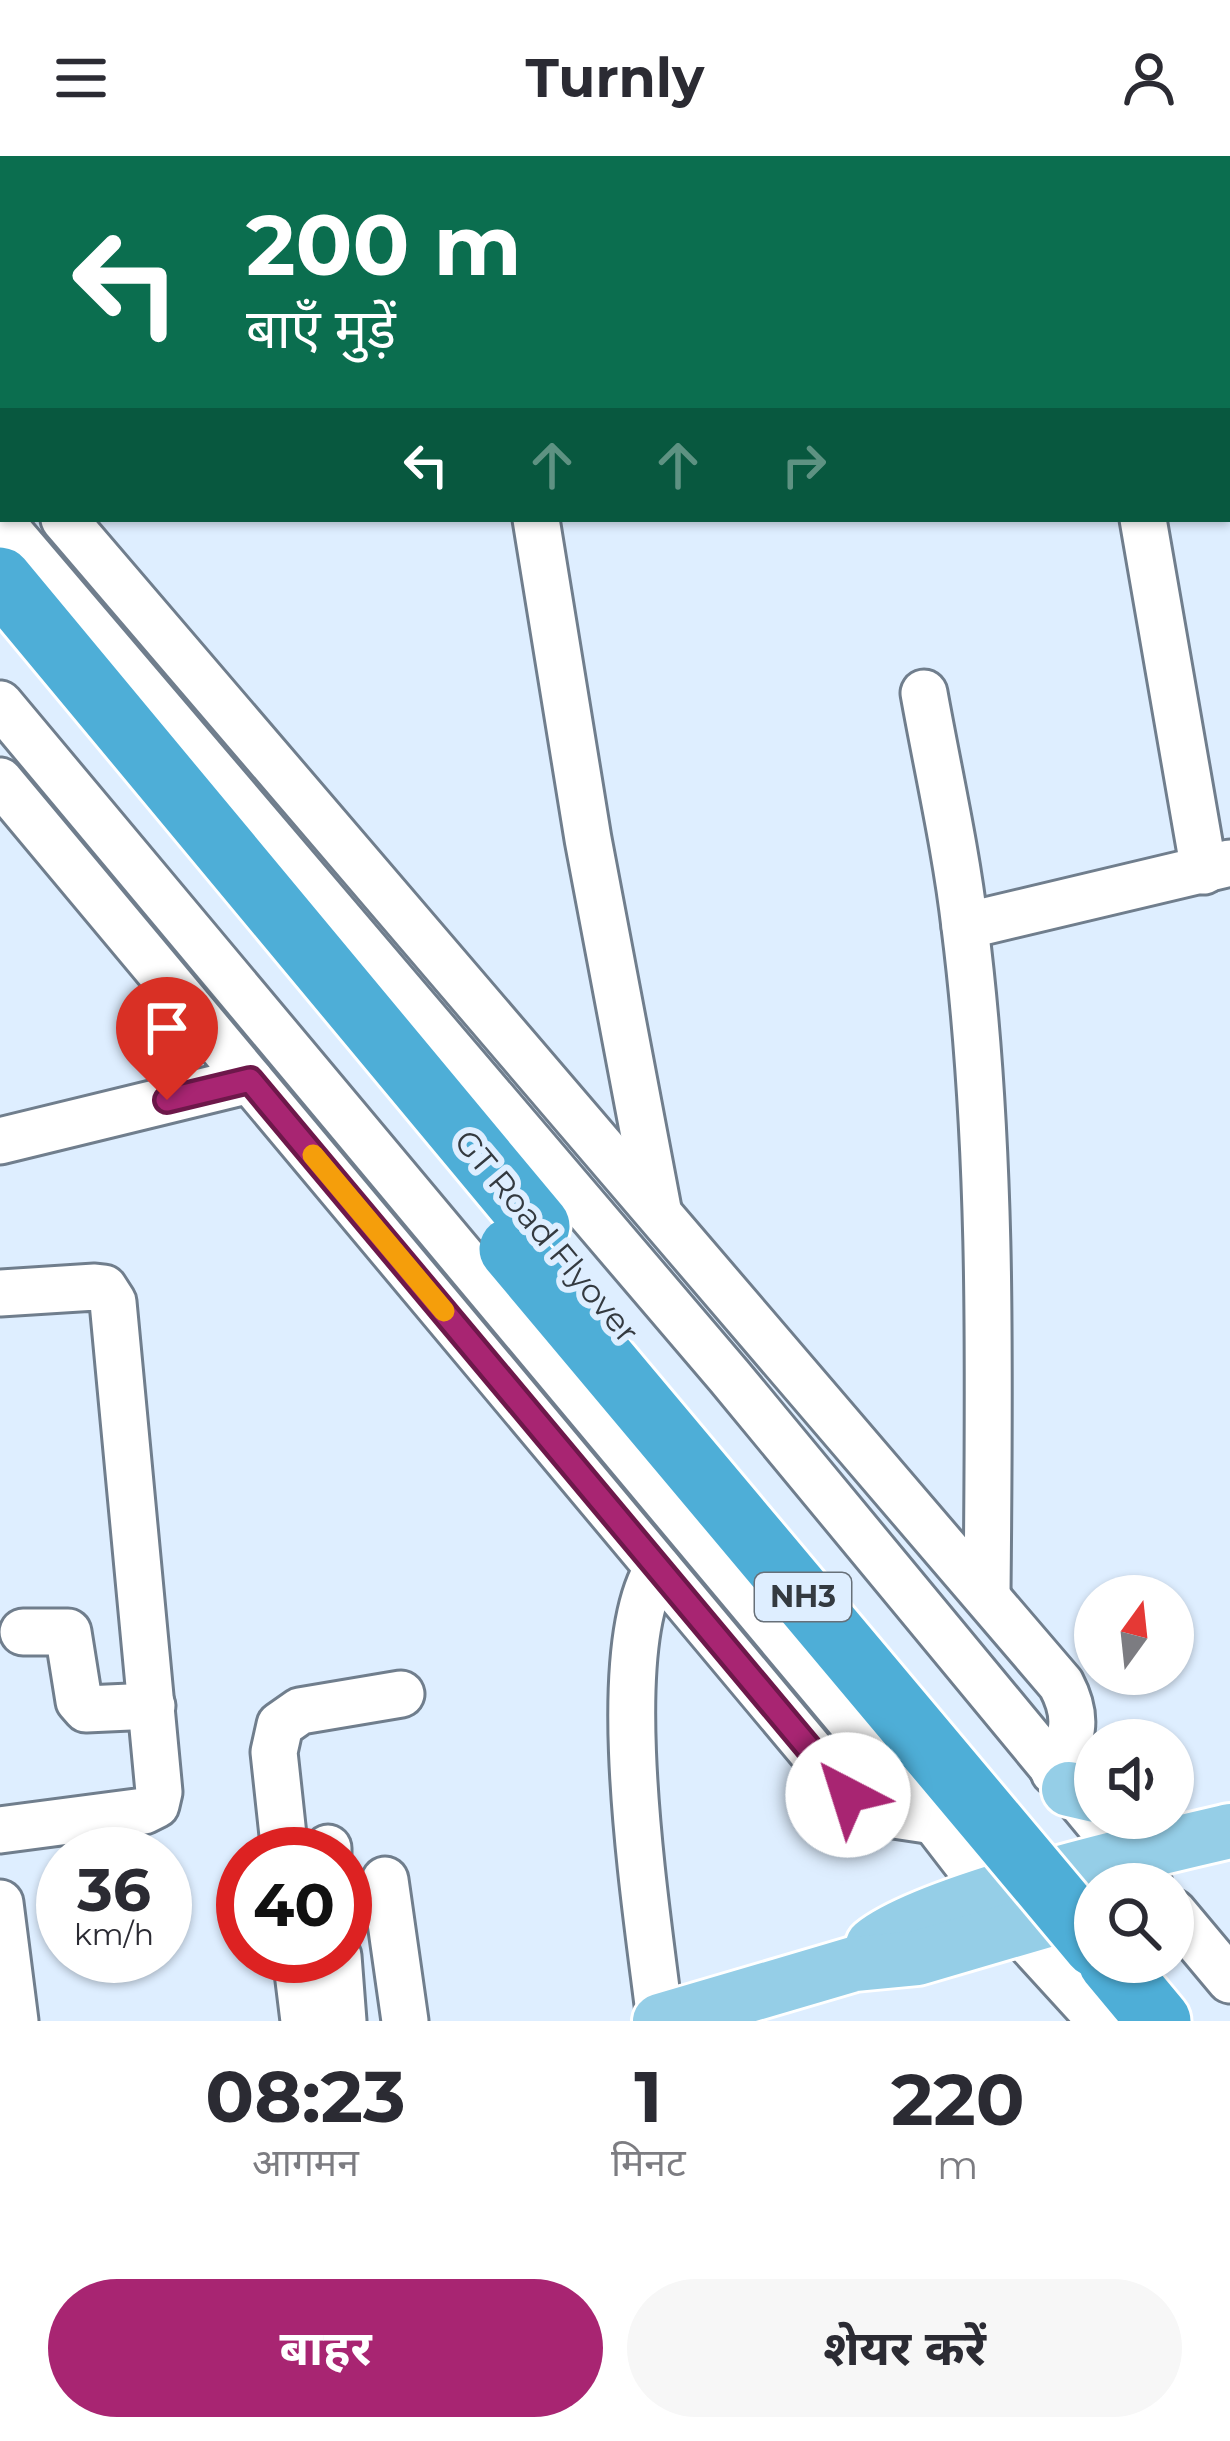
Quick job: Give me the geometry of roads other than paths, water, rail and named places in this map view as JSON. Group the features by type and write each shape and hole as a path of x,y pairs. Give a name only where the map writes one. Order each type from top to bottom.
{"highway":[{"name":"GT Road Flyover","path":"0,579 524,1237 1074,1964"},
{"name":"GT Road Flyover","path":"0,640 524,1237 1118,1863"},
{"path":"1203,2021 1204,1963"},
{"name":"GT Road Flyover","path":"1094,1983 1159,2021"}],"main road":[{"path":"1194,1817 1230,1826"},
{"path":"1164,1863 1230,1826"},
{"path":"1194,1872 1230,1867"},
{"path":"1005,1913 1074,1895"},
{"path":"660,2021 854,1964 908,1923 1074,1908"}],"street":[{"path":"1,522 1072,1785 1123,1863"},
{"path":"67,522 987,1594 1073,1706 1072,1785"},
{"path":"536,522 584,817 659,1211"},
{"path":"965,926 1217,867 1144,522"},
{"path":"924,693 965,926 986,1222 987,1594"},
{"path":"0,704 934,1821 1005,1913 1074,1969"},
{"path":"4,793 848,1795 874,1812 934,1821"},
{"path":"0,1141 250,1080"},
{"path":"0,1293 95,1287 110,1294 152,1706 156,1805 0,1830"},
{"path":"658,1568 642,1592 635,1620 632,1675 641,1864 660,2021"},
{"path":"23,1632 68,1632 79,1701 86,1709 152,1706"},
{"path":"304,1827 274,1752 280,1724 300,1711 401,1694"},
{"path":"386,1880 405,2021"},
{"path":"0,1903 15,2021"},
{"path":"299,1983 304,2021"},
{"path":"340,1983 344,2021"},
{"path":"1086,1983 1101,2021"}]}
